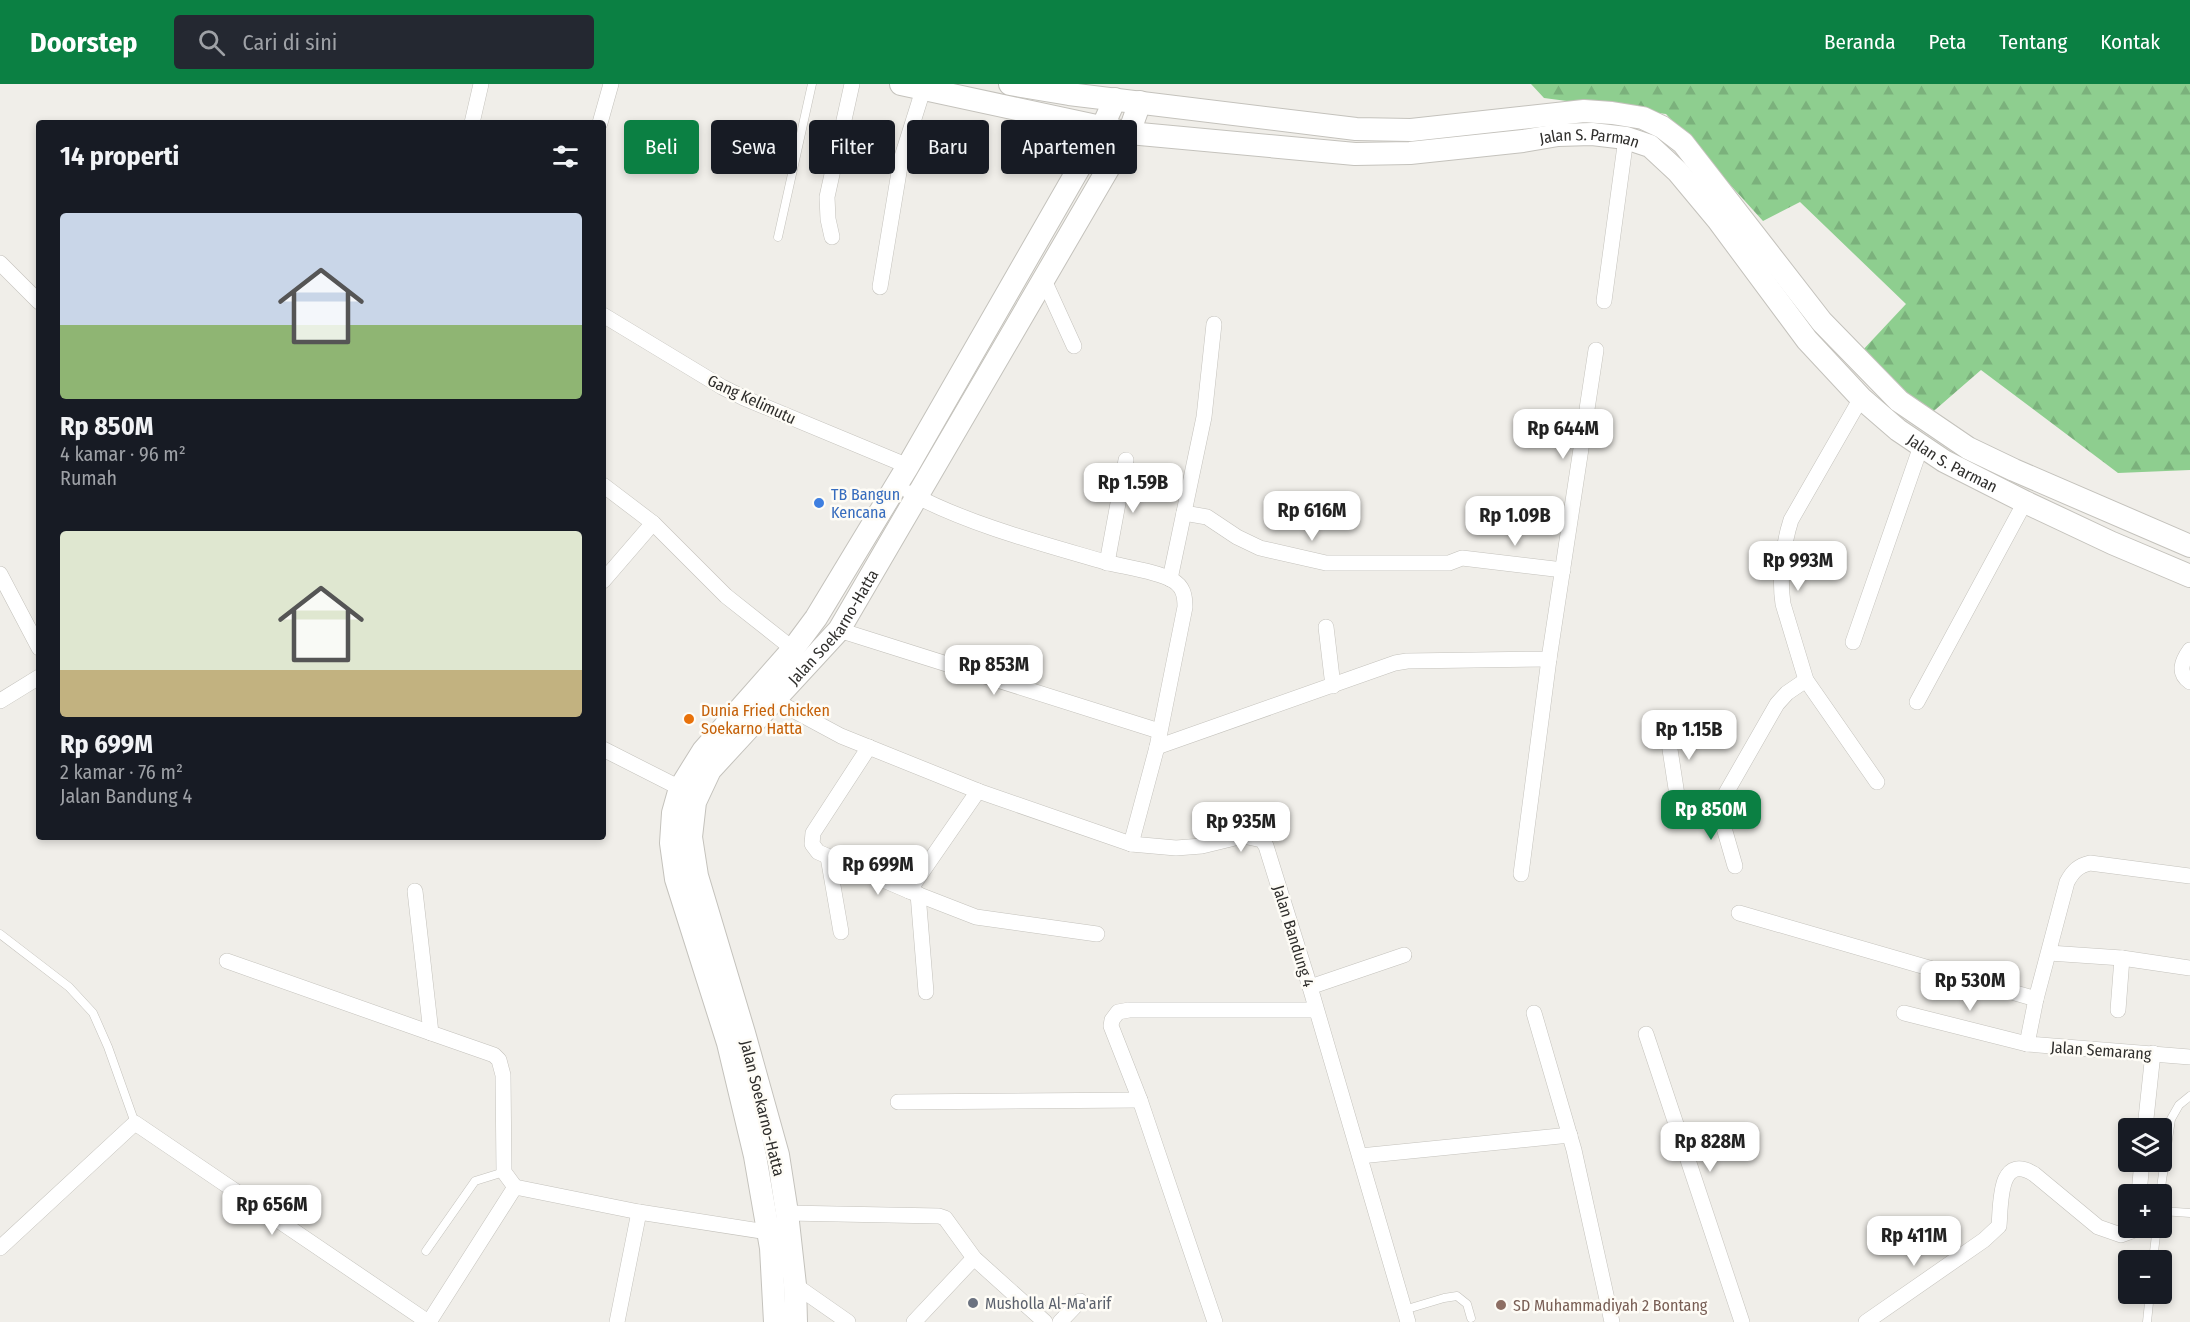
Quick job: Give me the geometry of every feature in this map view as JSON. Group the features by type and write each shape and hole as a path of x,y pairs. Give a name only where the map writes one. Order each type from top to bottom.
{"main road":[{"name":"Jalan S. Parman","path":"901,84 1064,120"},
{"name":"Jalan S. Parman","path":"1010,84 1069,89 1115,99 1356,129 1411,130 1584,111 1643,118 1662,127 1683,143 1822,322 1899,401 1968,448 2190,546"},
{"name":"Jalan Soekarno-Hatta","path":"1106,120 1115,99"},
{"name":"Jalan Soekarno-Hatta","path":"1134,120 1140,102"},
{"path":"1355,154 1356,129"},
{"path":"1410,153 1411,130"},
{"name":"Jalan S. Parman","path":"1137,135 1355,154 1410,153 1558,135 1592,134 1626,138 1650,146 1678,172 1718,220 1807,340 1861,398 1899,430 1944,461 2025,502 2112,543 2190,576"},
{"name":"Jalan Soekarno-Hatta","path":"774,1322 776,1243 787,1213 777,1155 744,1033 697,876 690,837 695,802 710,770 839,630 906,491 908,466 1076,174"},
{"name":"Jalan Soekarno-Hatta","path":"796,1322 795,1285 776,1243 728,1042 676,879 671,843 673,813 680,788 704,751 793,649 906,491 1044,280 1106,174"}],"street":[{"path":"473,120 481,84"},
{"path":"601,120 611,84"},
{"path":"832,237 827,197 852,84"},
{"path":"880,287 901,160 923,90"},
{"path":"1604,301 1626,138"},
{"path":"0,263 36,299"},
{"path":"1044,280 1074,346"},
{"name":"Gang Kelimutu","path":"606,317 744,398 908,466"},
{"path":"1170,579 1204,417 1214,324"},
{"path":"1521,874 1549,659 1596,350"},
{"path":"1861,398 1796,510 1787,532 1781,592 1806,680 1877,782"},
{"path":"1853,642 1922,446"},
{"path":"1107,562 1126,460"},
{"path":"606,487 653,523 726,596 793,649"},
{"path":"906,491 984,525 1170,579 1180,585 1185,607 1157,747 1131,844"},
{"path":"1917,702 2025,502"},
{"path":"1184,513 1207,517 1237,537 1260,548 1326,562 1456,560 1562,578"},
{"path":"606,578 653,523"},
{"path":"0,574 36,642"},
{"path":"1326,627 1333,686"},
{"path":"839,630 1159,731"},
{"path":"2190,650 2182,665 2185,678 2190,682"},
{"path":"1157,747 1381,667 1407,661 1549,659"},
{"path":"0,701 36,678"},
{"path":"1712,809 1777,704 1787,693 1806,680"},
{"name":"Jalan Bandung 4","path":"776,701 841,736 978,791 1131,844 1176,848 1202,846 1243,836 1262,840 1266,846 1310,987 1406,1316"},
{"path":"1667,730 1679,808 1690,811 1712,809"},
{"path":"869,747 813,833 814,848 828,857 976,917 1097,934"},
{"path":"606,751 680,788"},
{"path":"926,992 914,893 978,791"},
{"path":"1712,809 1736,866"},
{"path":"828,857 842,932"},
{"path":"2028,1037 2067,882 2073,872 2080,866 2090,863 2190,876"},
{"path":"415,891 431,1033"},
{"path":"1739,913 2036,999"},
{"path":"2049,954 2122,958 2190,968"},
{"path":"1310,987 1404,955"},
{"path":"2118,1010 2122,958"},
{"path":"227,961 494,1054 499,1060 503,1075 504,1172 515,1187 776,1243"},
{"path":"1215,1322 1140,1100 1111,1026 1112,1020 1118,1012 1129,1010 1316,1010"},
{"path":"1534,1013 1570,1135 1612,1322"},
{"name":"Jalan Semarang","path":"1904,1013 2028,1037 2190,1057"},
{"path":"1646,1034 1742,1322"},
{"path":"2146,1118 2153,1053"},
{"path":"898,1102 1140,1100"},
{"path":"0,1248 135,1123 428,1322 515,1187"},
{"path":"1359,1156 1570,1135"},
{"path":"1866,1322 1984,1240 1999,1226 2003,1183 2008,1174 2016,1169 2025,1169 2098,1227 2118,1234"},
{"path":"618,1322 639,1212"},
{"path":"787,1213 939,1216 949,1221 974,1258 1045,1322"},
{"path":"914,1322 974,1258"},
{"path":"795,1285 848,1322"},
{"path":"1060,1322 1080,1300"}],"lane":[{"path":"778,237 812,84"},
{"path":"0,934 69,987 93,1013 108,1047 135,1123"},
{"path":"2161,1184 2171,1119 2180,1105 2190,1096"},
{"path":"426,1251 475,1181 504,1172"},
{"path":"2172,1212 2190,1213"},
{"path":"1406,1316 1444,1298 1457,1296 1467,1304 1471,1318"},
{"path":"2147,1322 2149,1304"}],"green space":[{"path":"1531,84 2190,84 2190,470 2118,473 1981,370 1928,416 1861,352 1906,304 1800,202 1763,221 1666,114 1544,98"}],"place":[{"name":"TB Bangun Kencana","path":"819,503"},
{"name":"Dunia Fried Chicken Soekarno Hatta","path":"689,719"},
{"name":"Musholla Al-Ma'arif","path":"973,1303"},
{"name":"SD Muhammadiyah 2 Bontang","path":"1501,1305"}]}
